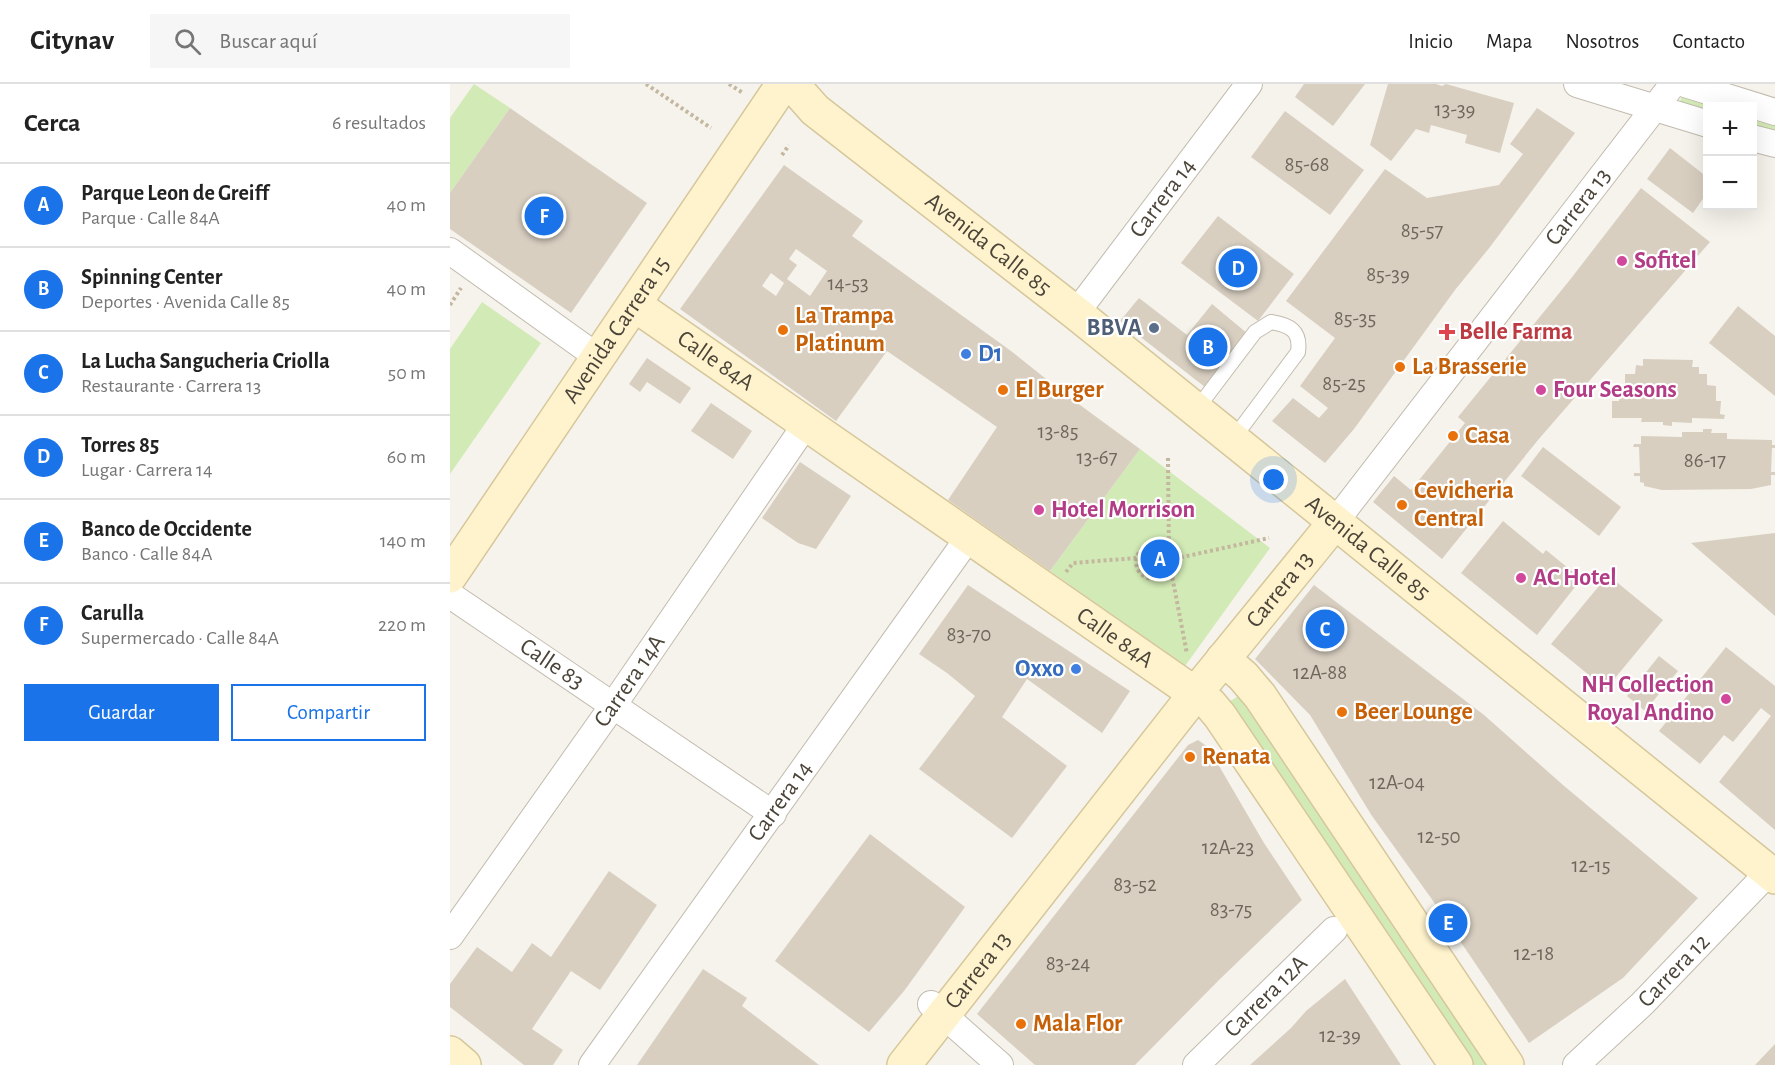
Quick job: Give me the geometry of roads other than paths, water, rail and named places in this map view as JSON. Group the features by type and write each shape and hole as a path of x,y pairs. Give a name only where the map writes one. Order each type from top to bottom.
{"street":[{"name":"Avenida Carrera 15","path":"450,576 599,358 647,314 783,84"},
{"name":"Avenida Calle 85","path":"792,84 815,110 1076,313 1772,874"},
{"name":"Carrera 14","path":"1076,313 1249,84"},
{"path":"1577,84 1703,123"},
{"name":"Carrera 13","path":"904,1065 937,1009 1335,522 1673,84"},
{"path":"1685,84 1732,91 1775,112"},
{"path":"1757,139 1775,144"},
{"path":"450,251 599,358"},
{"name":"Calle 84A","path":"647,314 1210,704 1456,1065"},
{"name":"Carrera 14A","path":"450,936 612,707 806,424"},
{"name":"Carrera 14","path":"592,1065 969,537"},
{"name":"Calle 83","path":"450,595 773,814"},
{"path":"1223,659 1243,676 1260,696 1507,1065"},
{"name":"Carrera 12","path":"1576,1065 1642,1004 1772,874"},
{"name":"Carrera 12A","path":"1196,1065 1334,930"},
{"path":"937,1009 1000,1065"},
{"path":"450,1053 464,1065"}],"lane":[{"path":"1196,410 1255,332 1271,322 1290,327 1299,342 1298,352 1233,440"}],"place":[{"name":"Carulla","path":"544,216"},
{"name":"Sofitel","path":"1622,261"},
{"name":"Torres 85","path":"1238,268"},
{"name":"BBVA","path":"1154,328"},
{"name":"La Trampa Platinum","path":"783,330"},
{"name":"Belle Farma","path":"1447,332"},
{"name":"Spinning Center","path":"1208,347"},
{"name":"D1","path":"966,354"},
{"name":"La Brasserie","path":"1400,367"},
{"name":"El Burger","path":"1003,390"},
{"name":"Four Seasons","path":"1541,390"},
{"name":"Casa","path":"1453,436"},
{"name":"Cevicheria Central","path":"1402,505"},
{"name":"Hotel Morrison","path":"1039,510"},
{"name":"Parque Leon de Greiff","path":"1160,559"},
{"name":"AC Hotel","path":"1521,578"},
{"name":"La Lucha Sangucheria Criolla","path":"1325,629"},
{"name":"Oxxo","path":"1076,669"},
{"name":"NH Collection Royal Andino","path":"1726,699"},
{"name":"Beer Lounge","path":"1342,712"},
{"name":"Renata","path":"1190,757"},
{"name":"Banco de Occidente","path":"1448,923"},
{"name":"Mala Flor","path":"1021,1024"}]}
